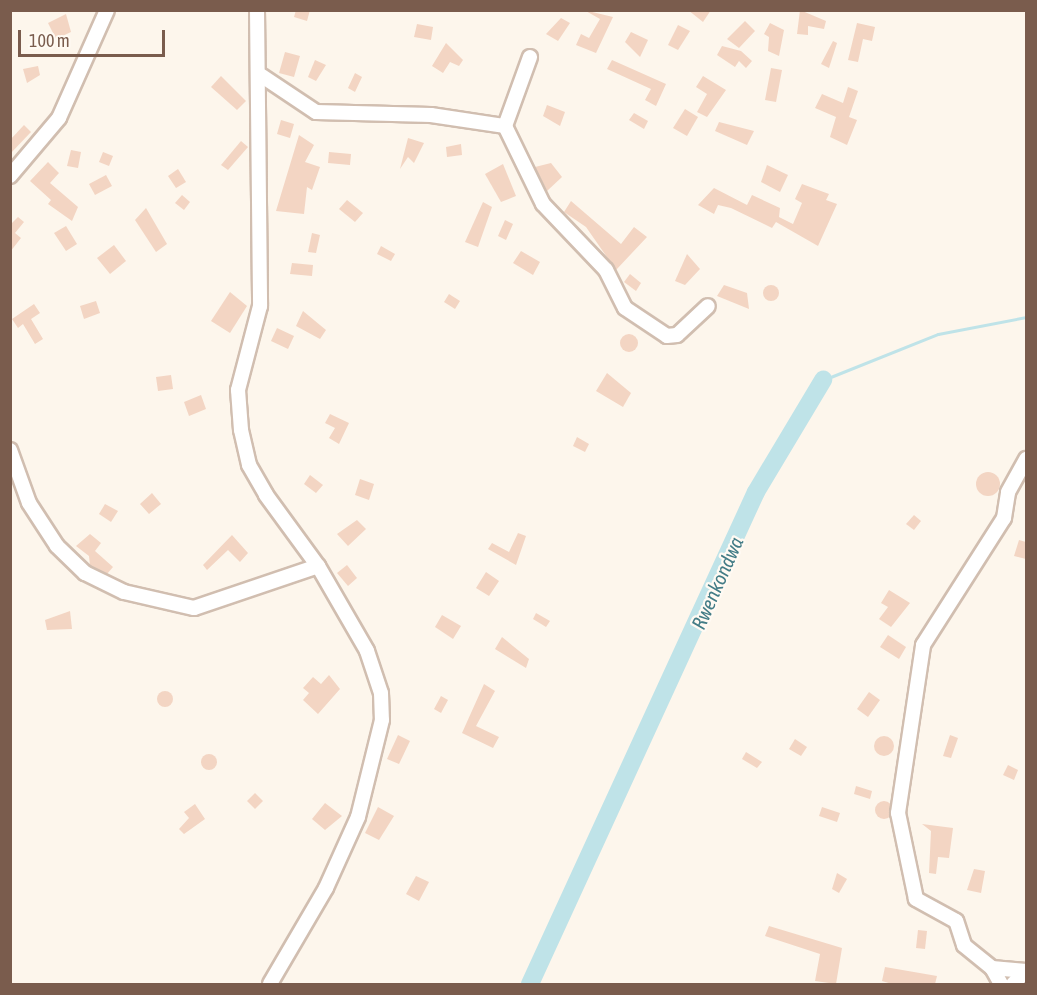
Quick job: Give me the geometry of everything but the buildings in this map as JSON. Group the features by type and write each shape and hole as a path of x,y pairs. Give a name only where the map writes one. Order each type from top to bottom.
{"street":[{"path":"10,176 59,118 107,10"},
{"path":"257,10 262,76 260,306 238,390 241,430 249,465 266,495 318,566 378,675 382,720 358,816 326,888 270,984"},
{"path":"530,57 505,126 539,198 606,270 625,308 672,337 708,306"},
{"path":"262,76 316,112 431,115 505,126"},
{"path":"10,450 28,503 57,546 86,573 124,592 194,608 318,566"},
{"path":"1001,984 992,968 964,945 956,921 916,899 900,833 899,804 923,645 1004,518 1008,492 1026,459"},
{"path":"992,968 1026,971"},
{"path":"1013,984 1026,971"}],"waterway":[{"name":"Rwenkondwa","path":"823,380 938,334 1026,317"},
{"name":"Rwenkondwa","path":"530,984 756,492 823,380"}]}
